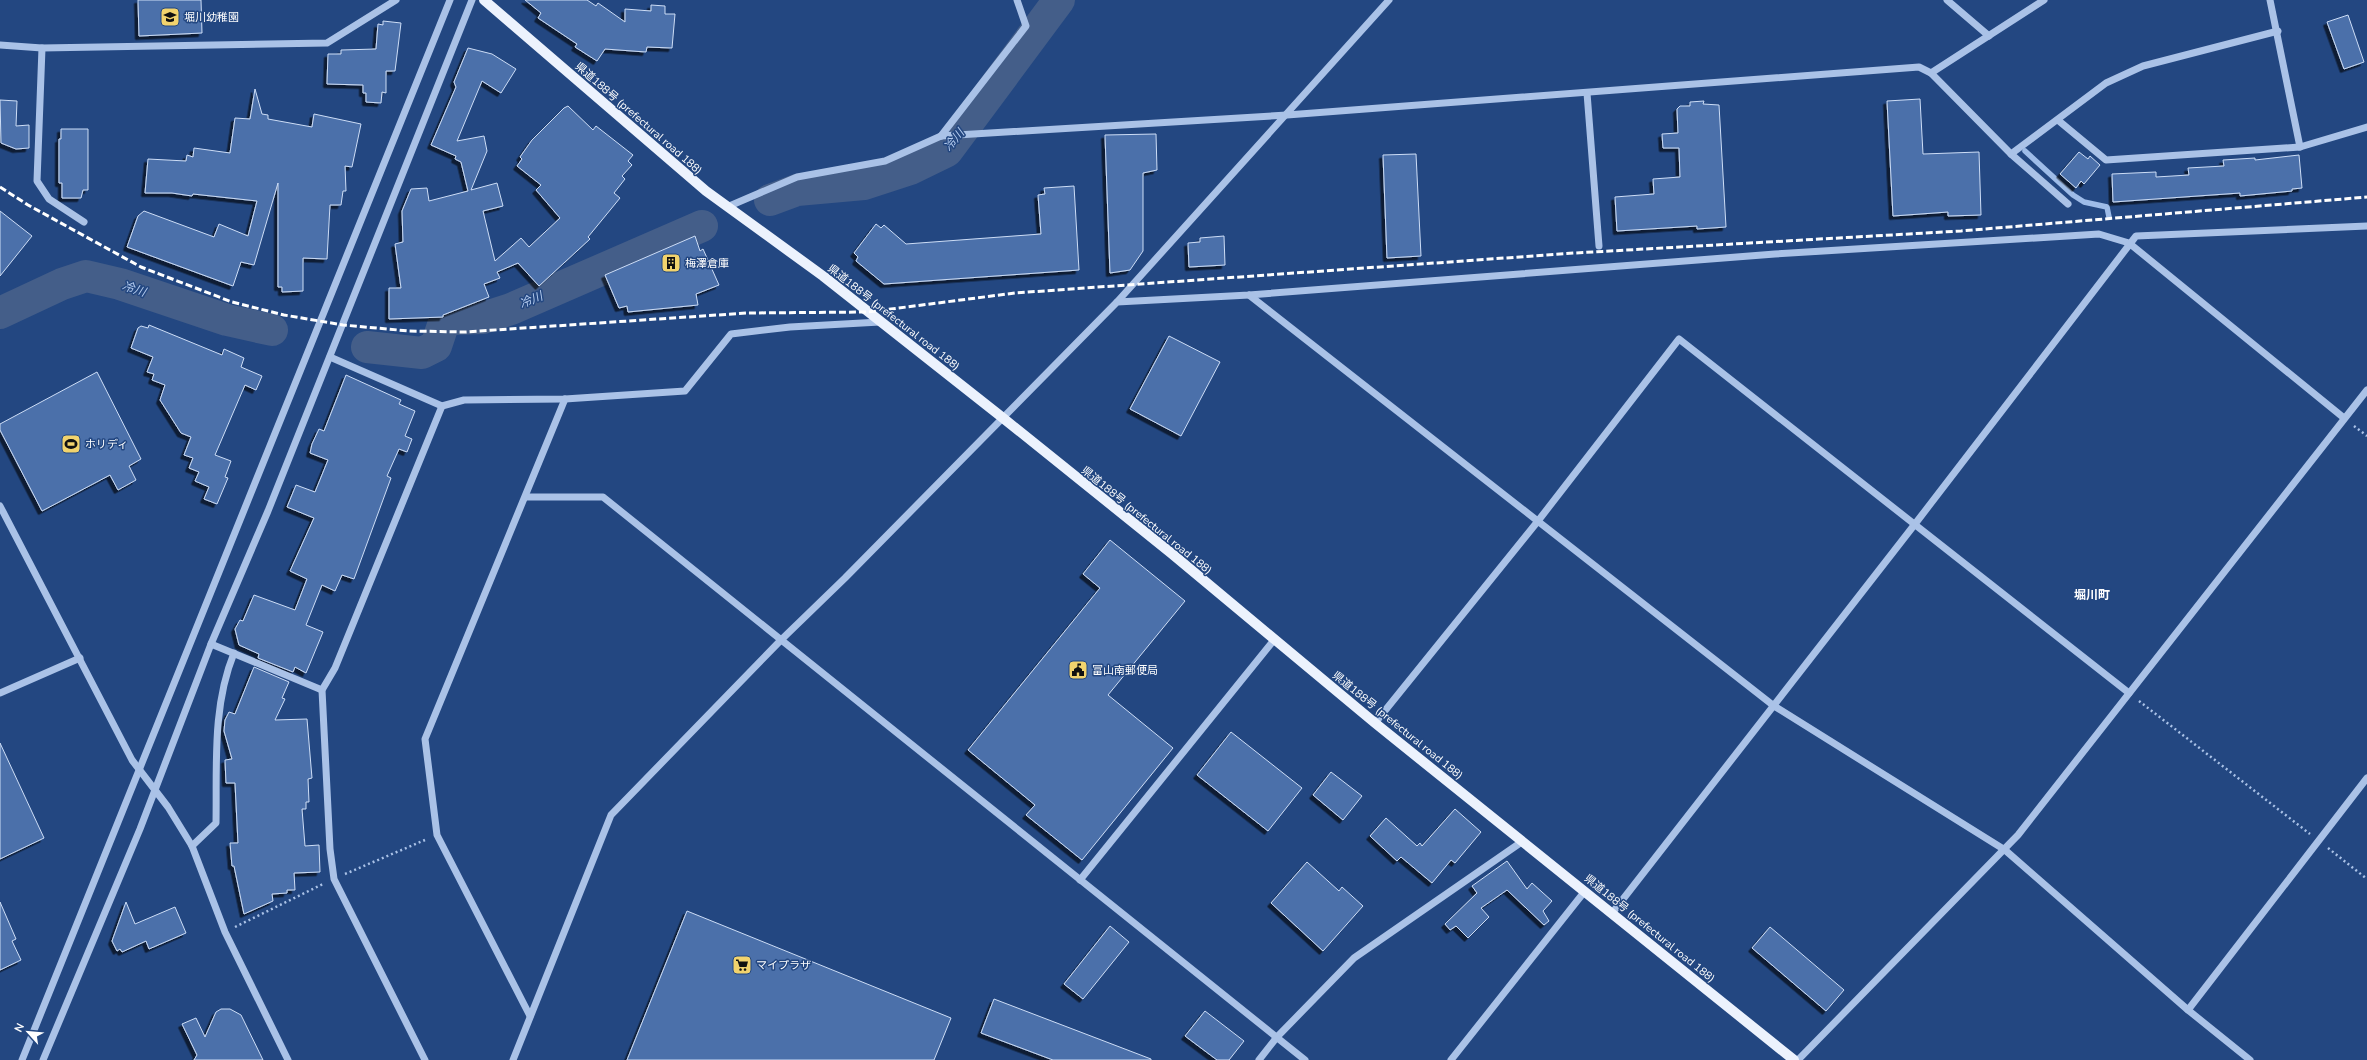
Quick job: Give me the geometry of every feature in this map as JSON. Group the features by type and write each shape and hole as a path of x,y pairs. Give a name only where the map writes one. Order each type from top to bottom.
{"main road":[{"name":"県道188号 (prefectural road 188)","path":"484,0 700,186 823,276 1003,418 1171,553 1375,724 1613,912 1794,1060"}],"street":[{"path":"0,45 42,48 327,43 396,0"},
{"path":"22,1060 450,0"},
{"path":"43,1060 154,791 211,644 330,357 472,0"},
{"path":"941,136 1026,26 1017,0"},
{"path":"514,1060 530,1016 611,816 781,640 1117,302 1144,270 1287,115 1389,0"},
{"path":"1947,0 1989,36"},
{"path":"1930,72 2044,0"},
{"path":"2270,0 2278,31 2300,147"},
{"path":"2011,154 2059,120 2106,83 2143,66 2278,31"},
{"path":"42,48 37,181 49,200 84,222"},
{"path":"727,206 797,177 885,161 941,136 1287,115 1919,67 1930,72 2011,154 2068,204"},
{"path":"1588,93 1599,246"},
{"path":"2059,120 2106,160 2300,147 2367,127"},
{"path":"1613,912 1915,524 2136,236 2367,226"},
{"path":"1117,302 1249,295 1775,254 2099,234 2129,244 2344,418"},
{"path":"1249,295 1774,706 2005,850 2188,1010 2250,1060"},
{"path":"330,357 442,406 464,400 565,399 685,391 731,334 790,327 880,322"},
{"path":"1375,724 1538,521 1679,339 2129,693"},
{"path":"1798,1060 2005,850 2367,390"},
{"path":"530,1016 437,835 425,739 526,497 565,399"},
{"path":"425,1060 334,879 330,849 322,690 335,668 442,406"},
{"path":"526,497 603,497 1305,1060"},
{"path":"0,506 132,760 154,791 168,807 192,846 225,932 288,1060"},
{"path":"1080,880 1274,640"},
{"path":"211,644 322,690"},
{"path":"192,846 216,823 218,707 226,673 234,653"},
{"path":"0,693 80,658"},
{"path":"2188,1010 2367,778"},
{"path":"1258,1060 1277,1037 1354,958 1523,841"},
{"path":"1451,1060 1585,891"}],"path":[{"path":"2129,693 2367,879"}],"building":[{"name":"堀川幼稚園","path":"138,0 201,0 202,33 139,36"},
{"path":"525,0 587,0 596,6 598,3 625,22 625,9 651,11 651,5 665,6 665,14 675,14 672,48 647,47 646,52 605,49 597,61 575,47 577,44 538,18 541,13"},
{"path":"2348,15 2364,62 2344,69 2327,22"},
{"path":"383,21 401,23 395,71 386,71 386,93 382,92 381,103 366,102 366,93 363,93 363,85 327,84 328,54 341,54 341,50 376,49 378,24 383,25"},
{"path":"468,48 492,54 516,69 501,93 482,81 457,141 484,136 487,151 471,190 497,183 503,206 483,211 495,261 521,238 529,247 560,218 536,190 541,185 517,166 522,159 520,157 532,140 564,108 568,106 593,130 596,126 633,155 628,161 632,165 622,176 625,179 614,193 620,198 588,237 590,239 539,286 518,263 497,272 500,278 484,284 489,297 443,315 443,317 389,319 389,288 401,288 395,244 403,242 402,211 411,189 427,188 429,201 468,191 461,162 455,159 456,156 431,145 456,87 454,82"},
{"path":"255,89 262,114 268,115 268,119 312,127 314,114 361,124 352,167 345,166 346,191 343,191 341,205 330,205 327,259 303,258 303,291 282,292 282,287 278,287 278,183 254,265 241,262 233,286 127,247 138,216 144,211 214,237 219,224 248,236 257,201 193,194 192,196 172,193 145,193 148,159 186,161 187,155 193,157 194,148 230,153 235,118 250,119"},
{"path":"1920,99 1923,154 1979,152 1981,215 1948,216 1948,212 1893,216 1887,101"},
{"path":"0,100 17,101 16,126 29,125 29,148 16,149 1,143"},
{"path":"1704,101 1703,104 1719,105 1726,227 1697,229 1697,226 1617,231 1615,197 1654,194 1653,179 1680,177 1679,148 1663,148 1662,134 1678,133 1677,109 1680,106 1690,106 1690,102"},
{"path":"61,129 88,129 88,190 83,190 81,198 62,198 62,183 59,183 59,139 61,139"},
{"path":"1156,134 1157,170 1143,173 1143,251 1130,270 1110,273 1105,135"},
{"path":"2079,152 2088,159 2090,156 2100,165 2084,184 2081,181 2076,188 2060,174"},
{"path":"1416,154 1421,256 1387,258 1383,155"},
{"path":"2299,155 2302,188 2292,189 2292,191 2240,196 2240,193 2113,202 2112,174 2156,172 2156,177 2189,175 2188,168 2224,166 2223,160 2255,158 2255,160"},
{"path":"1074,186 1079,270 884,284 856,261 858,257 854,253 876,224 881,228 884,225 906,244 1041,234 1038,195 1045,194 1044,188"},
{"path":"0,211 32,236 0,276"},
{"name":"梅澤倉庫","path":"695,236 700,251 703,249 719,285 696,294 698,305 628,312 627,306 619,308 605,275"},
{"path":"1224,236 1225,265 1189,267 1188,243 1200,242 1200,238"},
{"path":"149,325 222,355 224,349 244,358 241,367 262,376 256,390 245,385 215,455 231,461 225,477 228,478 217,504 204,499 209,487 195,481 199,472 189,468 193,458 184,455 191,437 181,433 160,400 165,385 152,380 154,374 147,372 153,357 131,348 138,328 141,326 148,328"},
{"path":"1169,336 1220,362 1181,436 1130,409"},
{"name":"ホリディ","path":"97,372 141,459 129,466 136,480 118,490 110,475 42,511 0,430 0,424"},
{"path":"346,375 401,400 399,404 415,411 405,436 412,439 407,452 399,449 387,476 391,478 354,579 342,575 335,591 322,585 306,625 323,632 306,673 295,667 293,672 258,658 259,654 239,645 235,629 240,620 243,621 254,595 295,610 307,579 290,571 314,518 287,507 296,485 315,492 328,460 310,453 312,444 319,429 324,431"},
{"path":"1110,540 1185,601 1108,695 1173,748 1082,860 1026,815 1035,805 968,750 1100,588 1083,574"},
{"path":"254,667 289,682 282,698 285,699 275,720 307,719 312,778 308,779 309,802 306,802 306,809 302,809 305,846 319,845 320,872 294,873 295,890 287,890 287,893 272,894 273,901 244,914 234,866 232,866 230,843 238,843 235,783 226,783 225,760 232,759 224,731 225,720 229,712 235,714"},
{"path":"1231,732 1302,788 1268,831 1197,775"},
{"path":"0,743 44,838 0,859"},
{"path":"1331,772 1362,796 1343,820 1313,795"},
{"path":"1455,809 1481,832 1455,863 1451,860 1432,883 1401,857 1397,861 1370,836 1386,818 1417,846 1420,843 1422,846"},
{"path":"1507,861 1527,889 1532,883 1552,901 1543,911 1549,921 1544,925 1507,890 1481,908 1489,917 1468,938 1456,926 1450,930 1445,924 1477,893 1472,886"},
{"path":"1307,862 1339,891 1342,887 1363,906 1323,951 1271,903"},
{"path":"0,902 16,939 12,941 21,960 0,970"},
{"path":"126,902 135,924 175,907 186,933 149,949 146,941 122,952 120,949 117,951 112,941"},
{"name":"マイプラザ","path":"687,911 951,1018 934,1060 627,1060"},
{"path":"1110,926 1129,942 1083,999 1064,984"},
{"path":"1770,927 1844,990 1826,1011 1752,948"},
{"path":"994,999 1151,1060 1053,1060 981,1033"},
{"path":"221,1009 230,1009 241,1015 263,1060 194,1060 197,1055 182,1024 196,1018 205,1037 216,1012"},
{"path":"1205,1011 1244,1041 1229,1060 1217,1060 1185,1036"}],"waterway":[{"name":"冷川","path":"770,200 797,190 864,184 910,169 947,151 1059,0"},
{"path":"2025,151 2073,195 2084,202 2107,207 2109,217"},
{"name":"冷川","path":"367,347 422,353 436,346 443,325 451,319 483,318 511,309 702,226"},
{"name":"冷川","path":"0,313 62,284 86,276 120,284 227,320 272,330"}],"railway":[{"path":"0,187 28,205 141,267 232,302 284,315 343,325 409,331 465,332 747,313 868,312 1015,293 1575,253 1961,231 2367,197"}],"place":[{"name":"堀川幼稚園","path":"170,17"},
{"name":"梅澤倉庫","path":"671,263"},
{"name":"ホリディ","path":"71,444"},
{"name":"富山南郵便局","path":"1078,670"},
{"name":"マイプラザ","path":"742,965"}],"district":[{"name":"堀川町","path":"2092,595"}]}
